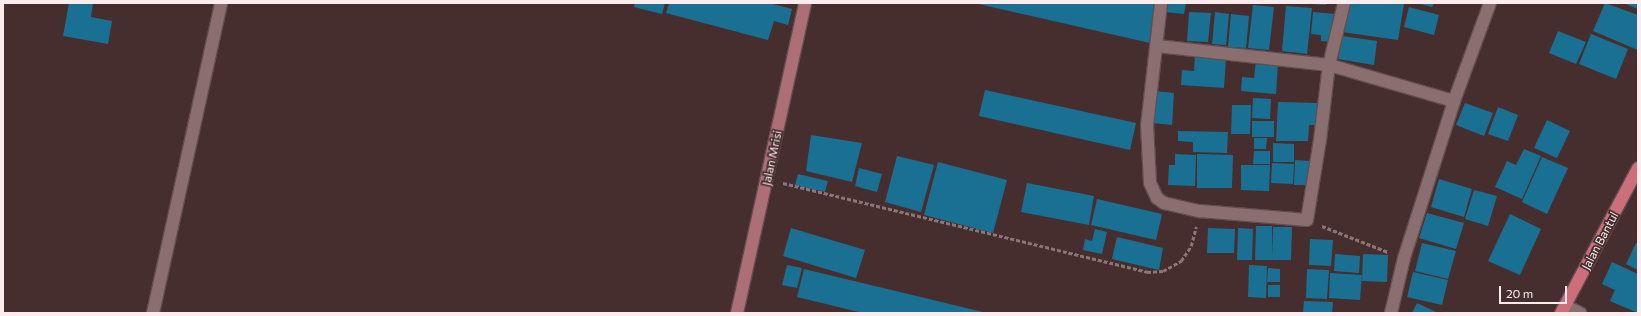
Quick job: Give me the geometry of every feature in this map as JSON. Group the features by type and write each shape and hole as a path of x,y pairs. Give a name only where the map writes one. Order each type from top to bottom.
{"main road":[{"name":"Jalan Bantul","path":"1563,309 1638,168"}],"street":[{"path":"153,313 221,3"},
{"name":"Jalan Mrisi","path":"737,313 805,3"},
{"path":"1161,3 1147,125 1150,183 1157,198 1164,203 1200,211 1307,220 1320,140 1329,65 1344,3"},
{"path":"1391,313 1404,258 1454,101 1490,3"},
{"path":"1157,46 1329,65 1454,101"},
{"path":"1563,309 1580,313"}],"path":[{"path":"767,179 1147,272 1163,271 1184,258 1191,246 1200,211"},
{"path":"1307,220 1404,258"}],"building":[{"path":"69,3 93,3 91,17 112,21 108,44 63,36"},
{"path":"635,3 665,3 662,14 634,7"},
{"path":"669,3 769,3 792,9 788,25 774,21 768,40 666,13"},
{"path":"974,3 1149,3 1158,5 1150,43"},
{"path":"1166,3 1186,3 1184,14 1165,12"},
{"path":"1326,3 1326,5 1311,4"},
{"path":"1347,3 1404,4 1398,40 1342,32"},
{"path":"1416,3 1434,3 1432,7"},
{"path":"1605,3 1638,15 1638,50 1593,31"},
{"path":"1623,3 1638,3 1638,9"},
{"path":"1253,5 1274,7 1269,50 1248,48"},
{"path":"1286,6 1312,8 1307,54 1282,51"},
{"path":"1409,7 1439,15 1434,35 1404,27"},
{"path":"1189,12 1211,13 1208,42 1187,41"},
{"path":"1215,12 1229,14 1226,45 1212,44"},
{"path":"1313,12 1335,14 1332,42 1321,41 1321,35 1311,34"},
{"path":"1231,14 1249,16 1246,48 1228,47"},
{"path":"1558,31 1586,42 1576,64 1549,53"},
{"path":"1591,34 1628,49 1616,79 1579,64"},
{"path":"1342,36 1377,41 1374,65 1338,59"},
{"path":"1195,55 1226,58 1224,88 1181,85 1182,70 1194,71"},
{"path":"1256,60 1278,62 1276,94 1241,91 1242,77 1254,78"},
{"path":"985,90 1136,123 1130,150 979,116"},
{"path":"1155,91 1174,93 1172,125 1152,123"},
{"path":"1253,98 1271,99 1270,119 1252,118"},
{"path":"1278,102 1319,103 1318,125 1309,125 1308,141 1276,141"},
{"path":"1465,103 1493,113 1484,136 1456,125"},
{"path":"1232,105 1251,105 1250,134 1231,134"},
{"path":"1498,107 1518,115 1508,141 1488,134"},
{"path":"1547,120 1570,131 1557,158 1534,148"},
{"path":"1252,121 1274,121 1274,137 1252,137"},
{"path":"1178,131 1228,132 1227,153 1193,152 1193,142 1178,141"},
{"path":"811,135 862,143 852,182 806,171"},
{"path":"1254,138 1267,138 1266,149 1254,149"},
{"path":"1273,143 1294,144 1294,162 1273,162"},
{"path":"1524,149 1541,156 1522,199 1495,187 1507,161 1516,165"},
{"path":"1254,151 1270,151 1270,164 1253,164"},
{"path":"1175,154 1196,155 1195,186 1168,185 1169,165 1175,165"},
{"path":"1197,154 1233,155 1232,188 1197,188"},
{"path":"897,156 934,165 921,212 885,202"},
{"path":"1542,157 1568,168 1547,214 1522,202"},
{"path":"1295,160 1309,161 1309,185 1294,185"},
{"path":"938,162 1007,180 993,233 924,215"},
{"path":"1272,163 1294,164 1293,184 1271,183"},
{"path":"1241,165 1270,165 1269,191 1241,190"},
{"path":"859,168 882,174 877,192 855,186"},
{"path":"798,174 828,181 825,192 795,185"},
{"path":"1439,179 1472,189 1464,217 1431,207"},
{"path":"1027,183 1094,196 1089,225 1021,212"},
{"path":"1474,190 1497,196 1488,226 1465,219"},
{"path":"1097,199 1162,214 1156,240 1091,225"},
{"path":"1427,213 1464,223 1456,249 1419,238"},
{"path":"1510,214 1541,229 1520,275 1488,261"},
{"path":"1256,226 1272,226 1272,260 1255,260"},
{"path":"1273,227 1292,227 1291,260 1272,260"},
{"path":"791,228 865,250 856,278 783,256"},
{"path":"1208,228 1235,229 1234,253 1207,253"},
{"path":"1238,228 1253,229 1252,260 1237,260"},
{"path":"1095,229 1107,232 1102,254 1083,250 1085,239 1092,241"},
{"path":"1117,237 1163,248 1159,270 1112,259"},
{"path":"1310,239 1333,240 1331,266 1309,265"},
{"path":"1422,243 1456,251 1448,279 1415,271"},
{"path":"1636,243 1638,244 1638,270 1626,264"},
{"path":"1335,254 1360,256 1359,273 1334,271"},
{"path":"1363,254 1388,255 1387,282 1362,281"},
{"path":"1612,262 1638,274 1638,313 1610,301 1615,290 1602,284"},
{"path":"787,265 802,268 797,288 782,285"},
{"path":"1249,265 1267,266 1266,298 1248,297"},
{"path":"1268,268 1280,269 1280,282 1267,282"},
{"path":"804,269 983,313 863,313 797,297"},
{"path":"1307,269 1329,270 1327,299 1306,298"},
{"path":"1413,272 1448,280 1442,305 1407,297"},
{"path":"1330,273 1362,275 1360,300 1329,298"},
{"path":"1268,285 1280,285 1280,297 1268,297"},
{"path":"1304,301 1333,302 1332,313 1303,313"},
{"path":"1417,303 1438,313 1412,313"}]}
